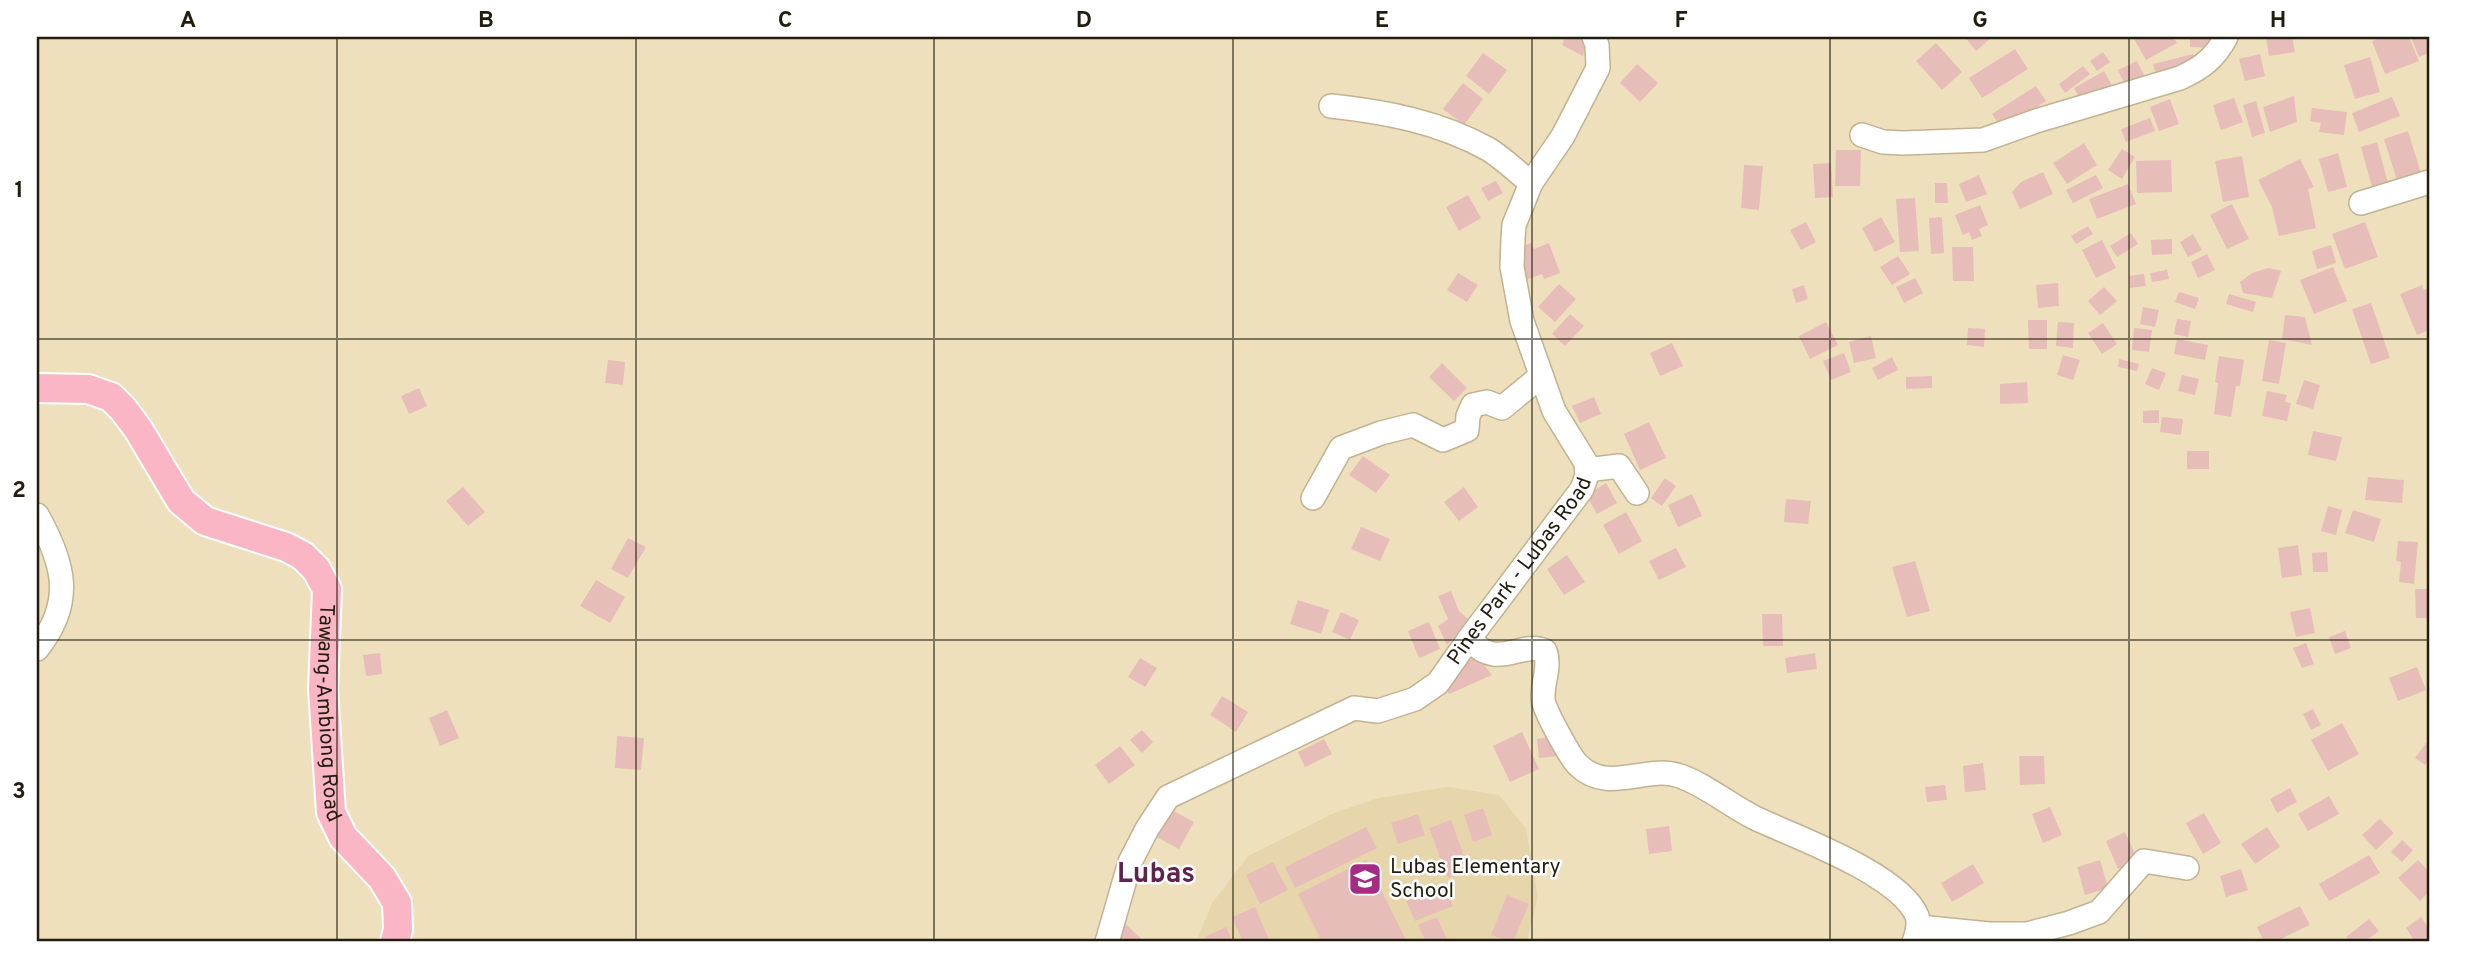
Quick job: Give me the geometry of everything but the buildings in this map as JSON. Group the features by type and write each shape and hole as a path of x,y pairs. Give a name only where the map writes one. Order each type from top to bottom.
{"main road":[{"name":"Tawang-Ambiong Road","path":"37,388 88,389 111,397 138,429 181,501 191,512 205,521 286,547 303,556 316,569 327,589 323,689 331,812 343,837 382,878 397,903 398,929 395,942"}],"street":[{"name":"Pines Park - Lubas Road","path":"1107,942 1130,862 1168,797 1354,708 1378,711 1415,699 1438,683 1583,489 1587,470 1581,451 1554,411 1522,321 1513,267 1514,225 1531,183 1563,136 1598,68 1594,37"},
{"path":"1862,135 1883,142 1903,143 1983,141 2036,121 2180,78 2200,69 2213,58 2226,37"},
{"path":"1331,106 1375,111 1430,123 1490,150 1531,183"},
{"path":"2361,203 2429,182"},
{"path":"1313,498 1341,448 1381,433 1413,425 1443,440 1467,429 1468,416 1473,405 1487,402 1502,408 1541,376"},
{"path":"1587,470 1619,466 1637,493"},
{"path":"37,514 62,575 61,604 37,649"},
{"path":"1469,639 1485,653 1499,655 1536,649 1545,652 1547,664 1543,702 1577,764 1597,777 1616,780 1653,773 1678,775 1703,786 1744,812 1869,871 1911,906 1918,918 1917,935 2027,934 2099,912 2144,861 2187,869"}],"shaded area":[{"name":"Lubas Elementary School","path":"1448,787 1499,795 1526,829 1538,896 1527,942 1196,942 1212,903 1248,856 1334,813 1378,798"}],"place":[{"name":"Lubas Elementary School","path":"1365,879"}],"district":[{"name":"Lubas","path":"1156,875"}]}
